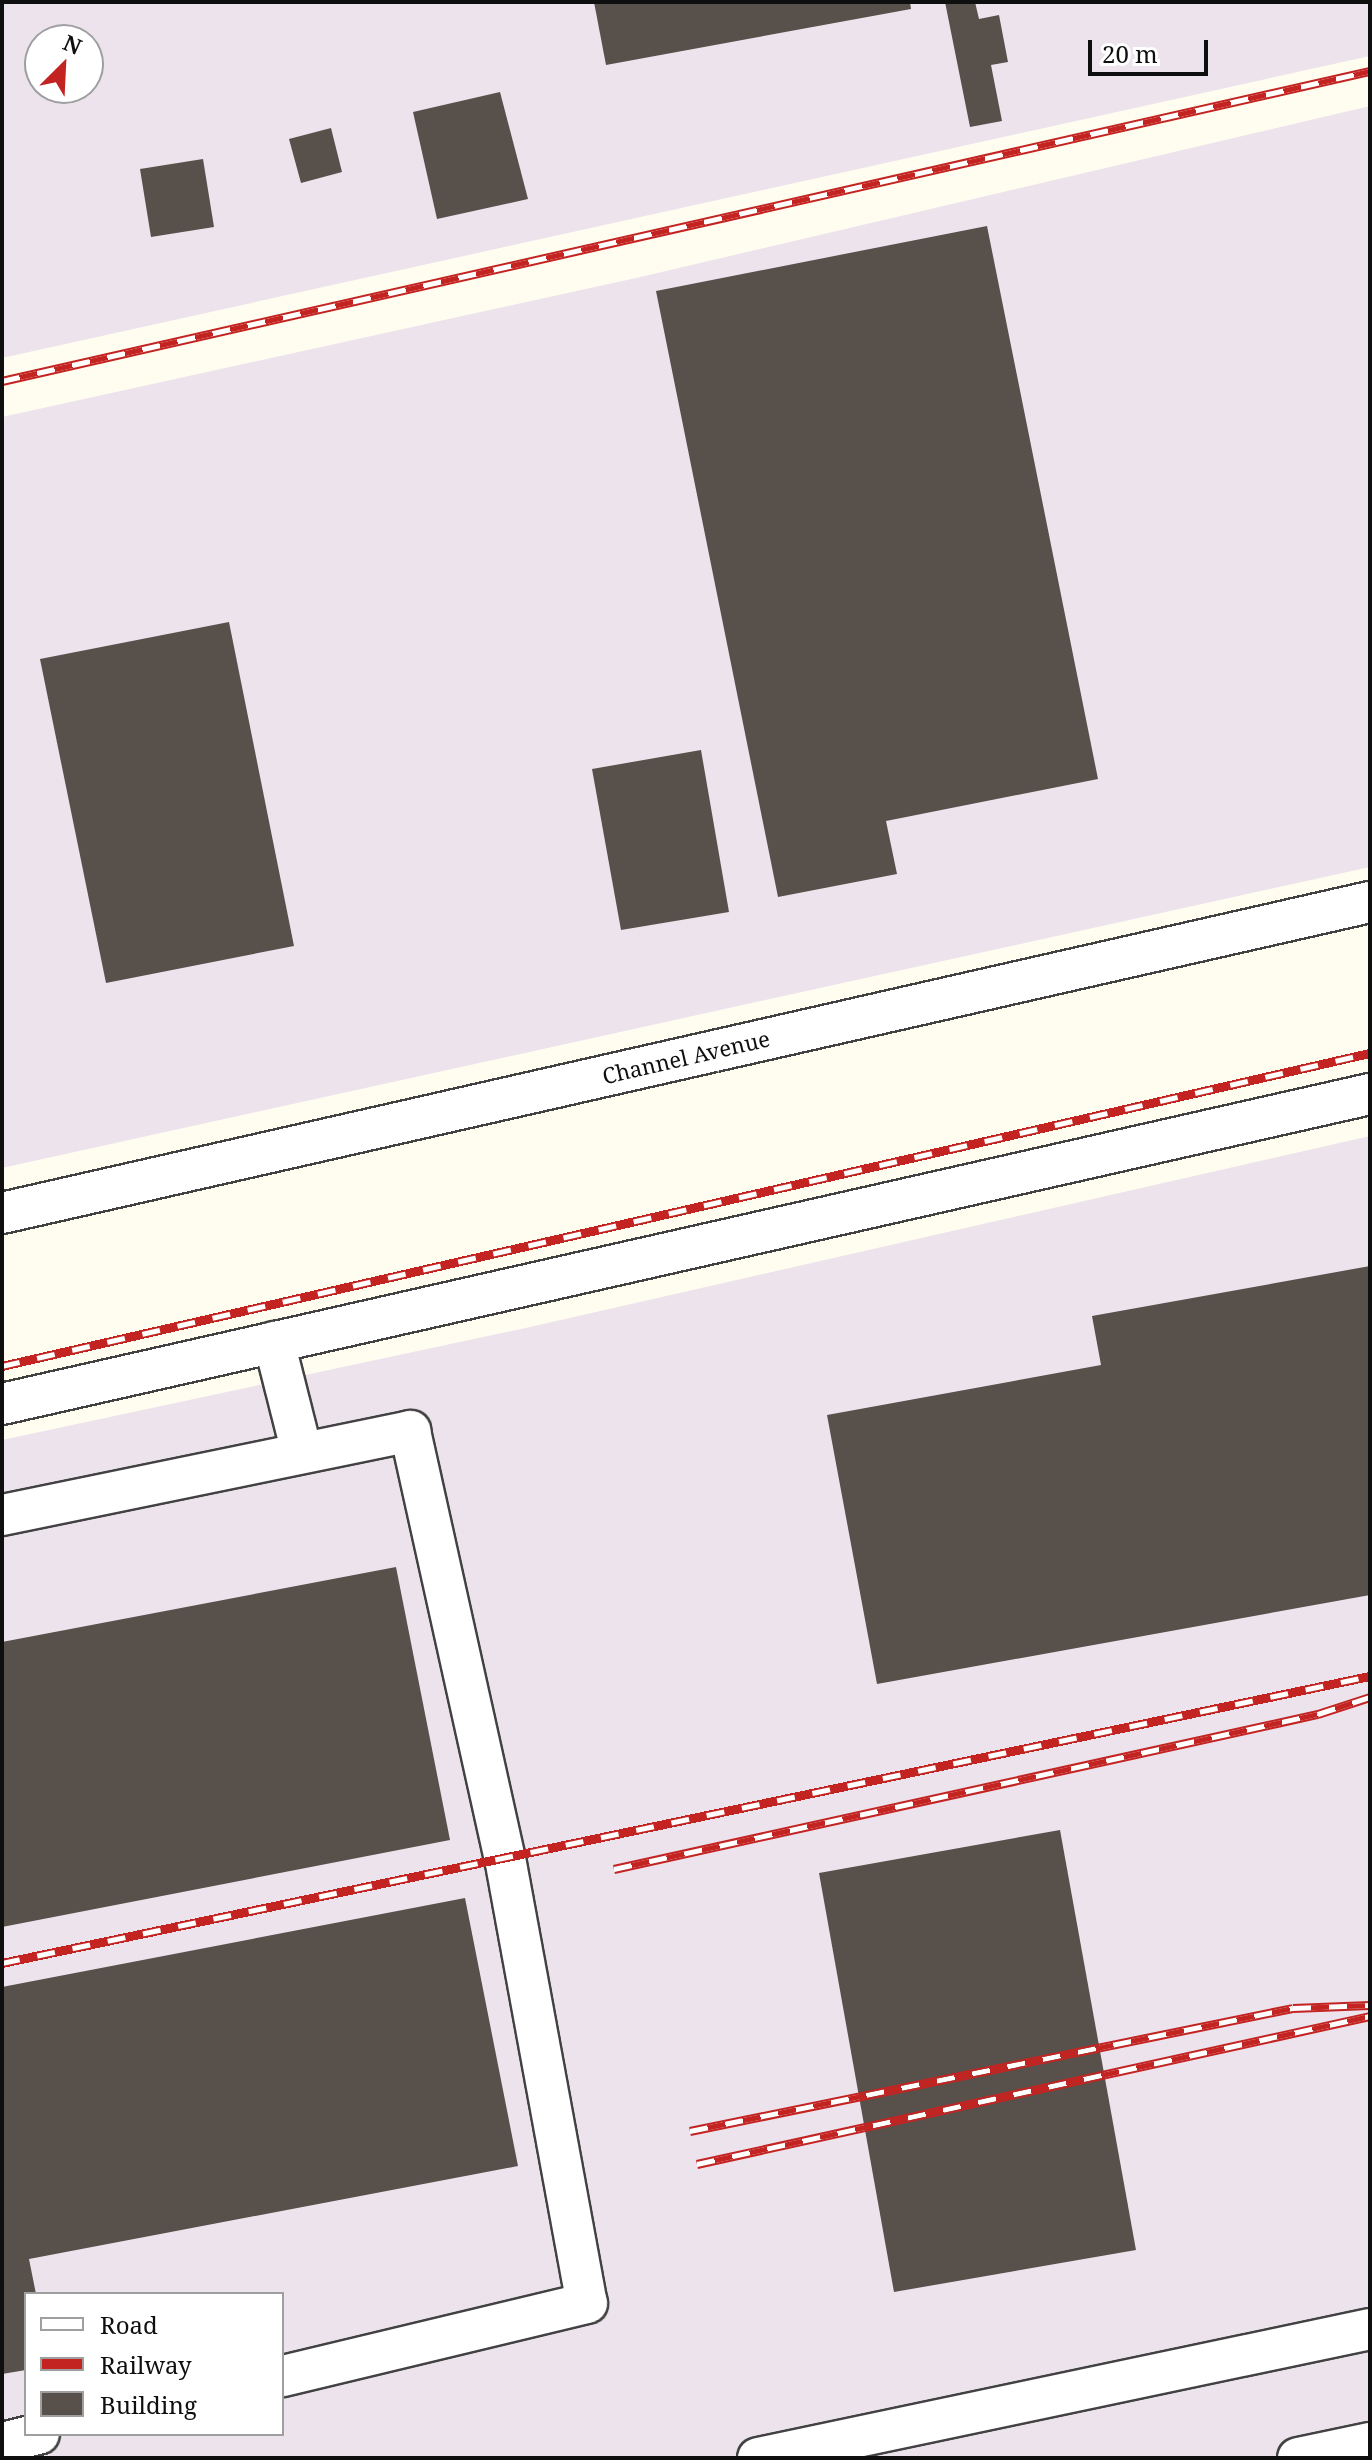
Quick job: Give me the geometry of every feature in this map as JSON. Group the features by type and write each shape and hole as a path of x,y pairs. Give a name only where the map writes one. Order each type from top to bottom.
{"street":[{"name":"Channel Avenue","path":"2,1213 1370,902"},
{"path":"2,1404 1370,1094"},
{"path":"274,1342 302,1453"},
{"path":"2,1515 410,1431 505,1858 587,2303 284,2376"},
{"path":"758,2458 1370,2329"},
{"path":"2,2443 31,2436"},
{"path":"1298,2458 1370,2443"}],"shaded area":[{"path":"2,2 1370,2 1370,56 2,358"},
{"path":"1370,106 1370,867 2,1168 2,417 636,278"},
{"path":"1370,1136 1370,2458 2,2458 2,1440 530,1327"}],"building":[{"path":"594,2 910,2 911,9 606,65"},
{"path":"945,2 975,2 979,19 999,15 1008,62 991,65 1002,121 970,127"},
{"path":"500,92 528,199 437,219 413,112"},
{"path":"331,128 342,172 301,183 289,139"},
{"path":"203,159 214,227 151,237 140,169"},
{"path":"987,226 1098,779 886,821 897,874 778,897 656,291"},
{"path":"229,622 294,946 106,983 40,659"},
{"path":"701,750 729,912 621,930 592,769"},
{"path":"1370,1266 1370,1595 877,1684 827,1415 1101,1365 1092,1316"},
{"path":"396,1567 450,1840 2,1927 2,1642"},
{"path":"1060,1830 1136,2250 894,2292 819,1873"},
{"path":"465,1898 518,2166 29,2259 36,2292 24,2292 24,2370 2,2374 2,1987"}],"railway":[{"path":"2,381 1370,71"},
{"path":"2,1366 1370,1053"},
{"path":"2,1963 1370,1676"},
{"path":"614,1869 1318,1714 1370,1697"},
{"path":"690,2131 1293,2008 1370,2005"},
{"path":"697,2164 1370,2016"}]}
